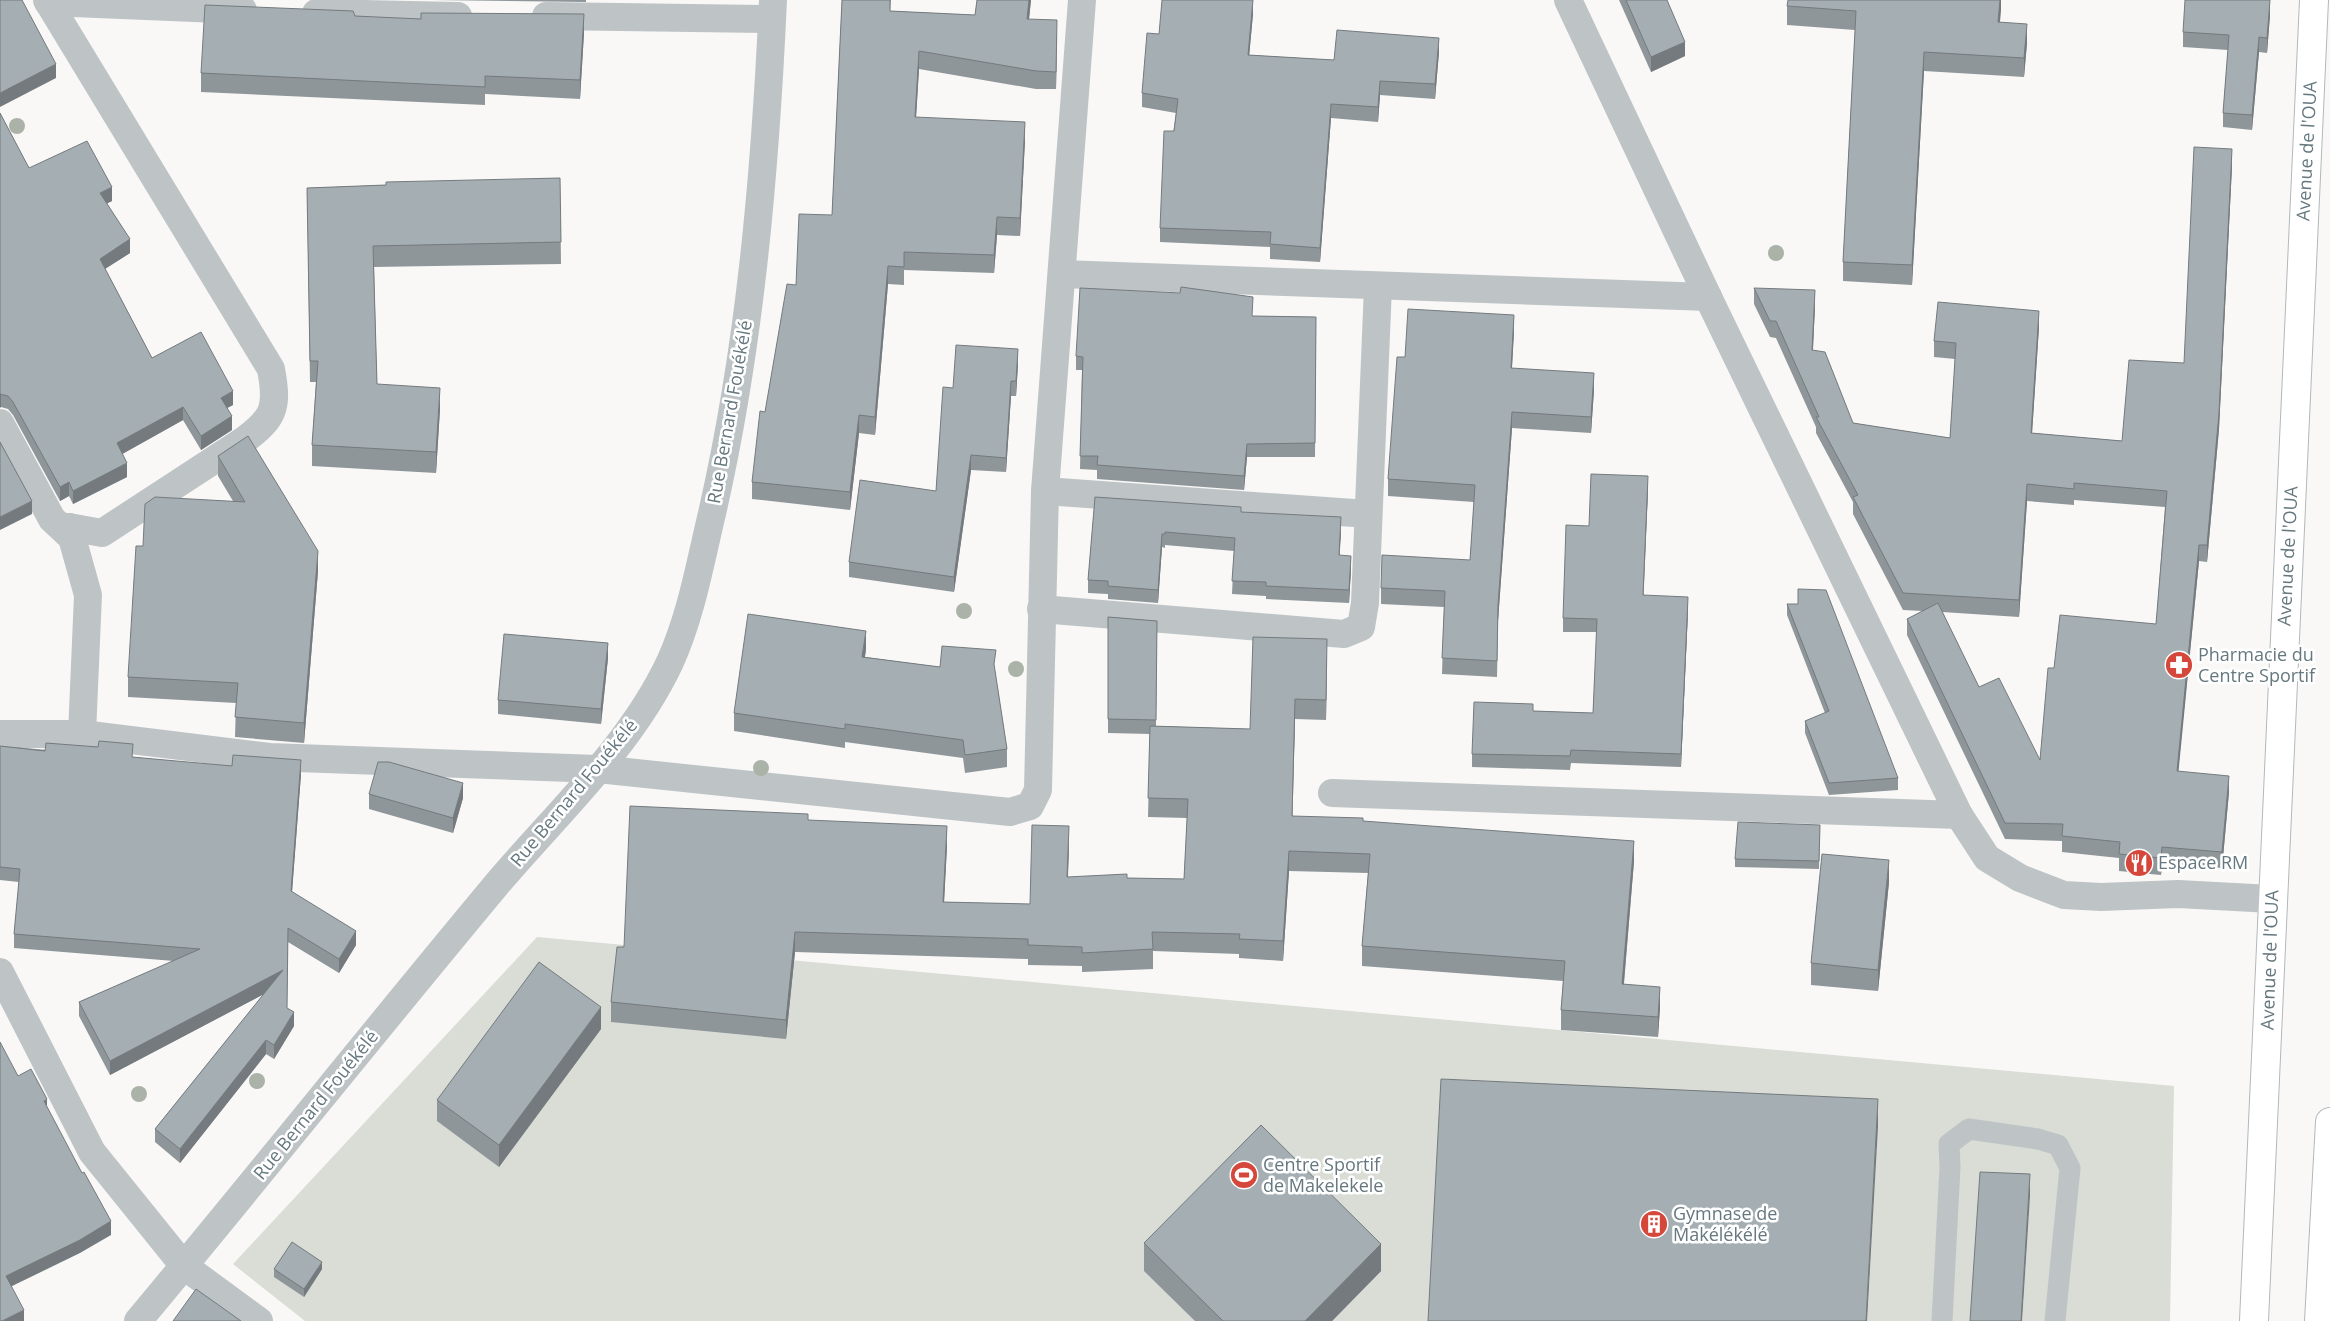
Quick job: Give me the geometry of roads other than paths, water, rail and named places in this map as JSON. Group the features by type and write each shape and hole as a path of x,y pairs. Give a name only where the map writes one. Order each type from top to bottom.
{"main road":[{"name":"Avenue de l'OUA","path":"2254,1321 2314,0"},
{"path":"2320,1321 2326,1290 2330,1122"}],"street":[{"path":"0,734 82,734 270,757 598,769 1010,812 1030,806 1038,790 1045,491 1082,0"},
{"path":"1568,0 1708,297 1959,815 1987,858 2020,878 2064,895 2178,894 2272,899"},
{"path":"47,1 263,11"},
{"path":"47,1 270,368 275,391 274,408 262,427 243,441 102,533 69,527"},
{"path":"292,12 367,7 478,16"},
{"path":"518,16 772,9"},
{"name":"Rue Bernard Fouékélé","path":"138,1321 499,882 598,769 631,728 658,687 672,656 691,602 724,465 750,294 764,161 772,9"},
{"path":"1062,274 1708,297"},
{"path":"1041,609 1344,634 1361,627 1365,603 1378,286"},
{"path":"0,422 52,519 68,534 69,527"},
{"path":"1045,491 1368,514"},
{"path":"69,527 88,595 82,734"},
{"path":"1332,793 1959,815"},
{"path":"0,972 92,1152 184,1266 259,1321"}],"lane":[{"path":"1942,1321 1950,1167 1949,1144 1969,1129 2038,1139 2058,1144 2070,1168 2055,1321"}],"place":[{"name":"Pharmacie du Centre Sportif","path":"2179,665"},
{"name":"Espace RM","path":"2139,863"},
{"name":"Centre Sportif de Makelekele","path":"1244,1175"},
{"name":"Gymnase de Makélékélé","path":"1654,1224"}]}
